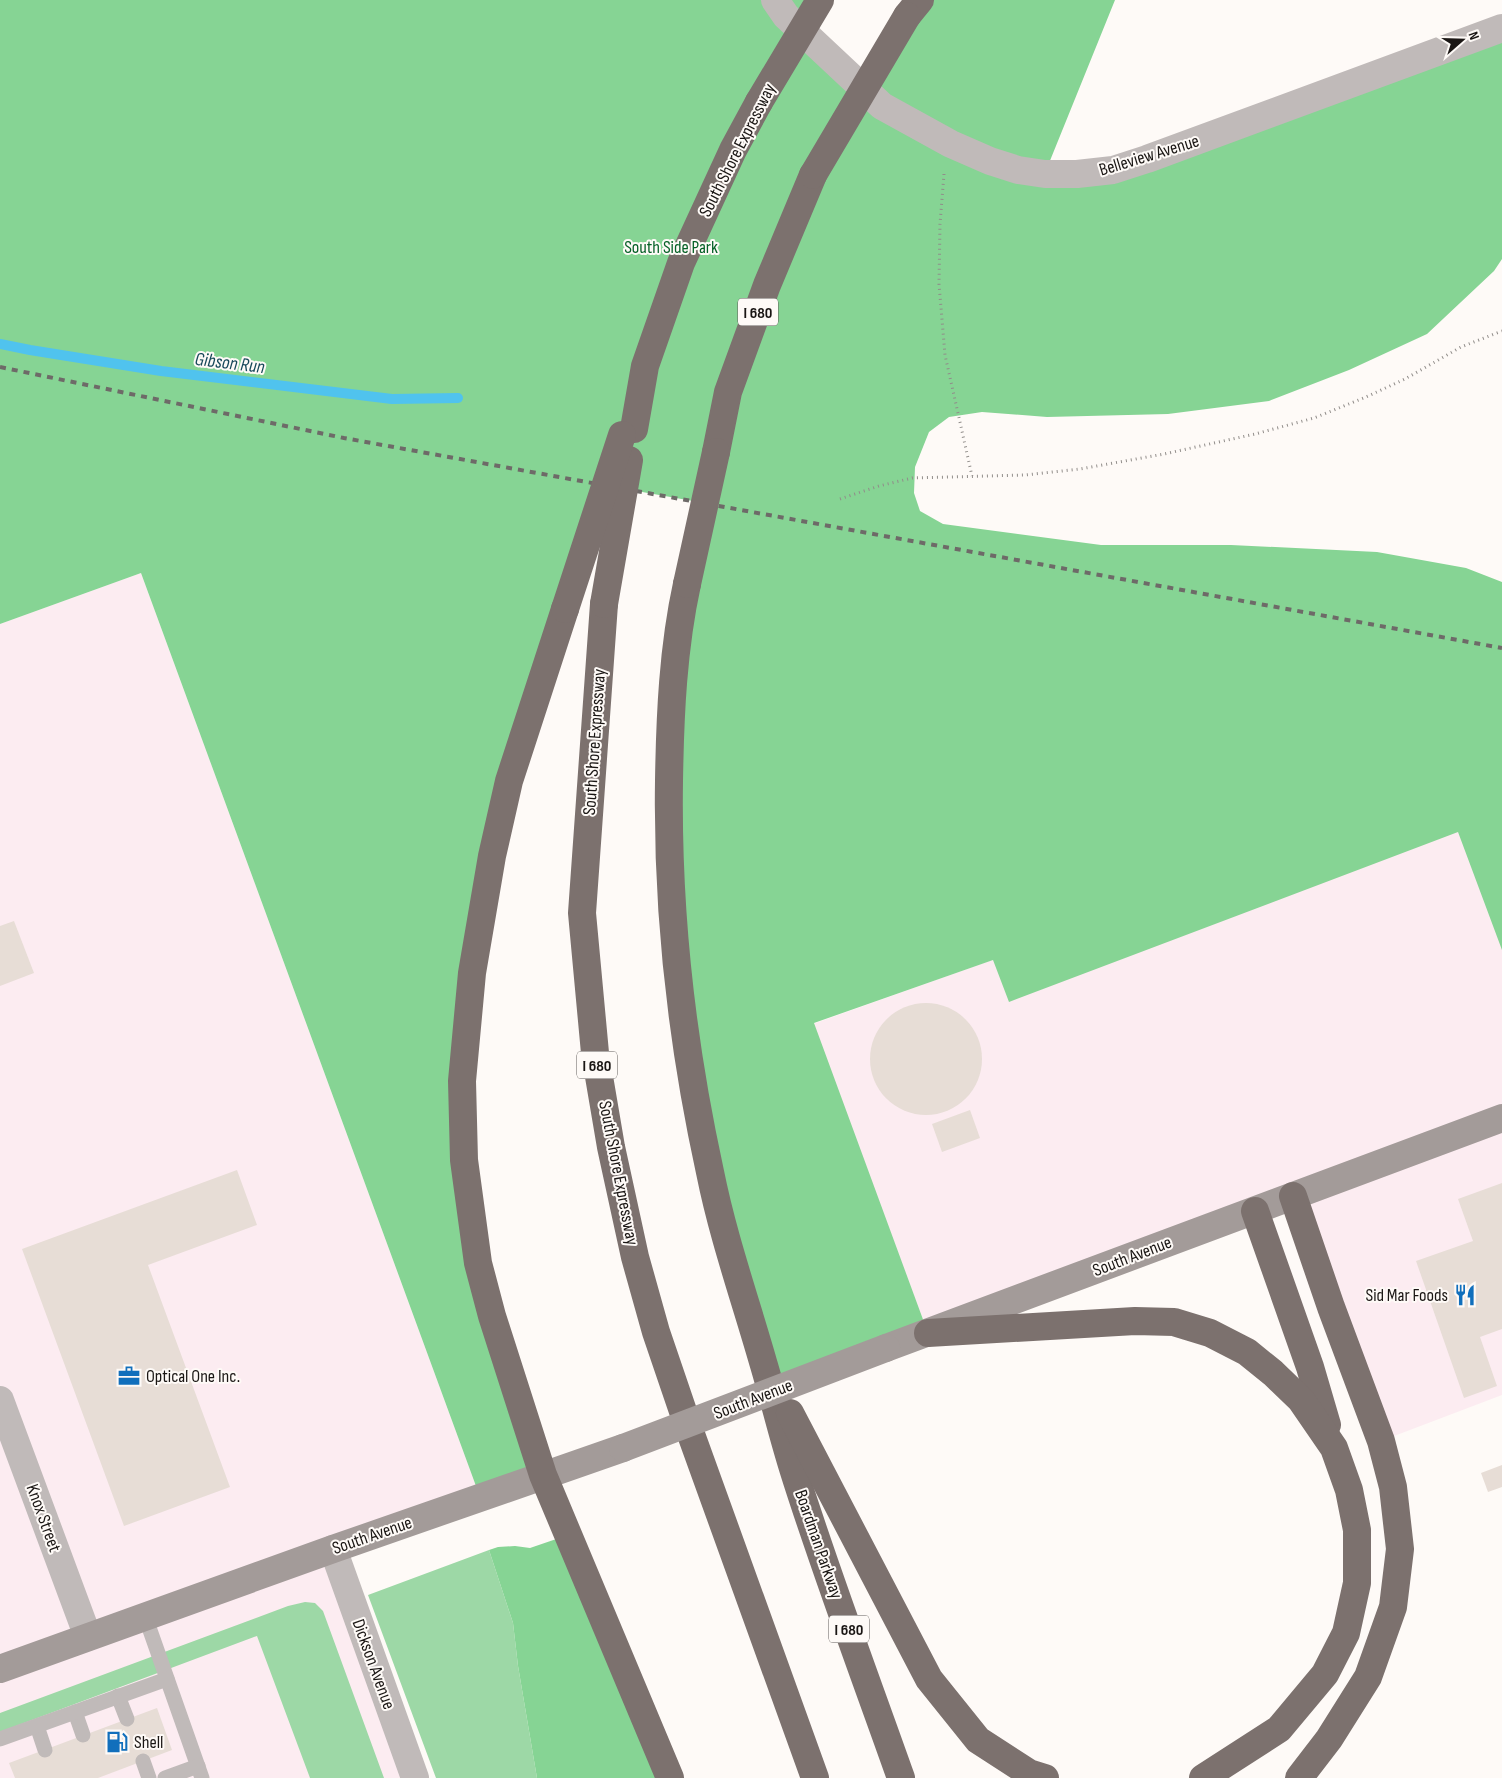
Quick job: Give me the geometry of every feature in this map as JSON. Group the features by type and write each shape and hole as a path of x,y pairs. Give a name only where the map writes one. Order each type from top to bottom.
{"highway":[{"name":"South Shore Expressway","path":"815,1778 656,1332 636,1257 611,1147 595,1053 582,913 604,604 628,432 645,366 680,263 733,150 759,102 820,0"},
{"name":"I 680","path":"764,1362 738,1282 710,1174 689,1067 674,938 668,829 670,726 680,617 728,392 767,285 812,175 913,8"},
{"path":"628,432 565,609 509,781 492,856 472,973 462,1081 464,1160 478,1263 492,1316 543,1475 670,1778"},
{"path":"1293,1196 1331,1307 1381,1441 1394,1487 1400,1549 1393,1607 1368,1677 1329,1739 1299,1778"},
{"path":"1203,1778 1279,1729 1325,1674 1346,1633 1357,1583 1357,1530 1349,1490 1334,1448 1310,1367 1254,1211"},
{"path":"928,1333 1135,1321 1174,1322 1210,1333 1247,1352 1301,1400 1334,1448"},
{"path":"764,1362 929,1679 978,1740 1029,1773 1045,1778"},
{"name":"Boardman Parkway","path":"764,1362 796,1479 901,1778"}],"main road":[{"name":"South Avenue","path":"0,1669 333,1549 623,1448 1502,1118"}],"street":[{"name":"Belleview Avenue","path":"775,0 786,16 882,106 951,144 990,161 1018,170 1044,174 1077,174 1113,170 1502,28"},
{"name":"Knox Street","path":"0,1400 88,1637"},
{"name":"Dickson Avenue","path":"333,1549 416,1778"}],"lane":[{"path":"145,1616 200,1772 165,1778"},
{"path":"0,1739 167,1679"},
{"path":"118,1696 127,1719"},
{"path":"75,1712 83,1735"},
{"path":"37,1726 45,1750"},
{"path":"143,1761 149,1778"}],"path":[{"path":"951,144 944,177 941,214 940,284 946,355 972,476"},
{"path":"840,499 912,478 1025,475 1080,468 1164,454 1255,434 1314,418 1398,382 1461,347 1502,331"}],"shaded area":[{"path":"141,573 480,1497 333,1549 415,1778 0,1778 0,624"},
{"path":"1502,778 1502,1395 1381,1441 1293,1196 928,1333 813,1024"}],"green space":[{"name":"South Side Park","path":"0,0 820,0 802,31 865,89 920,0 1115,0 1045,173 1077,174 1502,28 1502,259 1494,271 1427,334 1349,370 1269,401 1168,414 1047,417 982,412 949,417 929,432 915,467 914,493 920,511 943,524 1101,545 1231,545 1377,552 1466,568 1502,582 1502,950 1458,832 1009,1002 993,960 814,1023 928,1333 781,1388 710,1174 668,829 704,503 603,485 492,856 464,1160 543,1475 480,1497 141,573 0,624"},
{"path":"568,1535 670,1778 537,1778 518,1666 513,1623 489,1550 498,1547 515,1546 530,1548"},
{"path":"489,1550 513,1623 518,1666 537,1778 436,1778 368,1595"},
{"path":"305,1602 315,1603 323,1611 384,1778 310,1778 257,1636 0,1732 0,1713 288,1606"}],"building":[{"path":"14,921 34,973 0,986 0,926"},
{"path":"926,1003 937,1004 947,1008 965,1020 977,1038 981,1048 981,1070 977,1080 965,1098 947,1110 937,1114 926,1115 915,1114 905,1110 887,1098 875,1080 871,1070 870,1059 871,1048 875,1038 887,1020 905,1008 915,1004"},
{"path":"970,1110 980,1138 942,1152 932,1124"},
{"name":"Optical One Inc.","path":"237,1170 257,1225 148,1265 230,1487 124,1526 22,1249"},
{"name":"Sid Mar Foods","path":"1502,1183 1502,1329 1480,1337 1497,1386 1464,1398 1416,1261 1473,1241 1458,1199"},
{"path":"1502,1465 1502,1487 1488,1492 1481,1473"},
{"name":"Shell","path":"157,1708 172,1750 98,1778 15,1778 9,1763"}],"waterway":[{"name":"Gibson Run","path":"0,344 161,371 392,399 458,398"}],"railway":[{"path":"0,367 344,438 1502,648"}],"place":[{"name":"Sid Mar Foods","path":"1465,1295"},
{"name":"Optical One Inc.","path":"129,1376"},
{"name":"Shell","path":"117,1742"}]}
